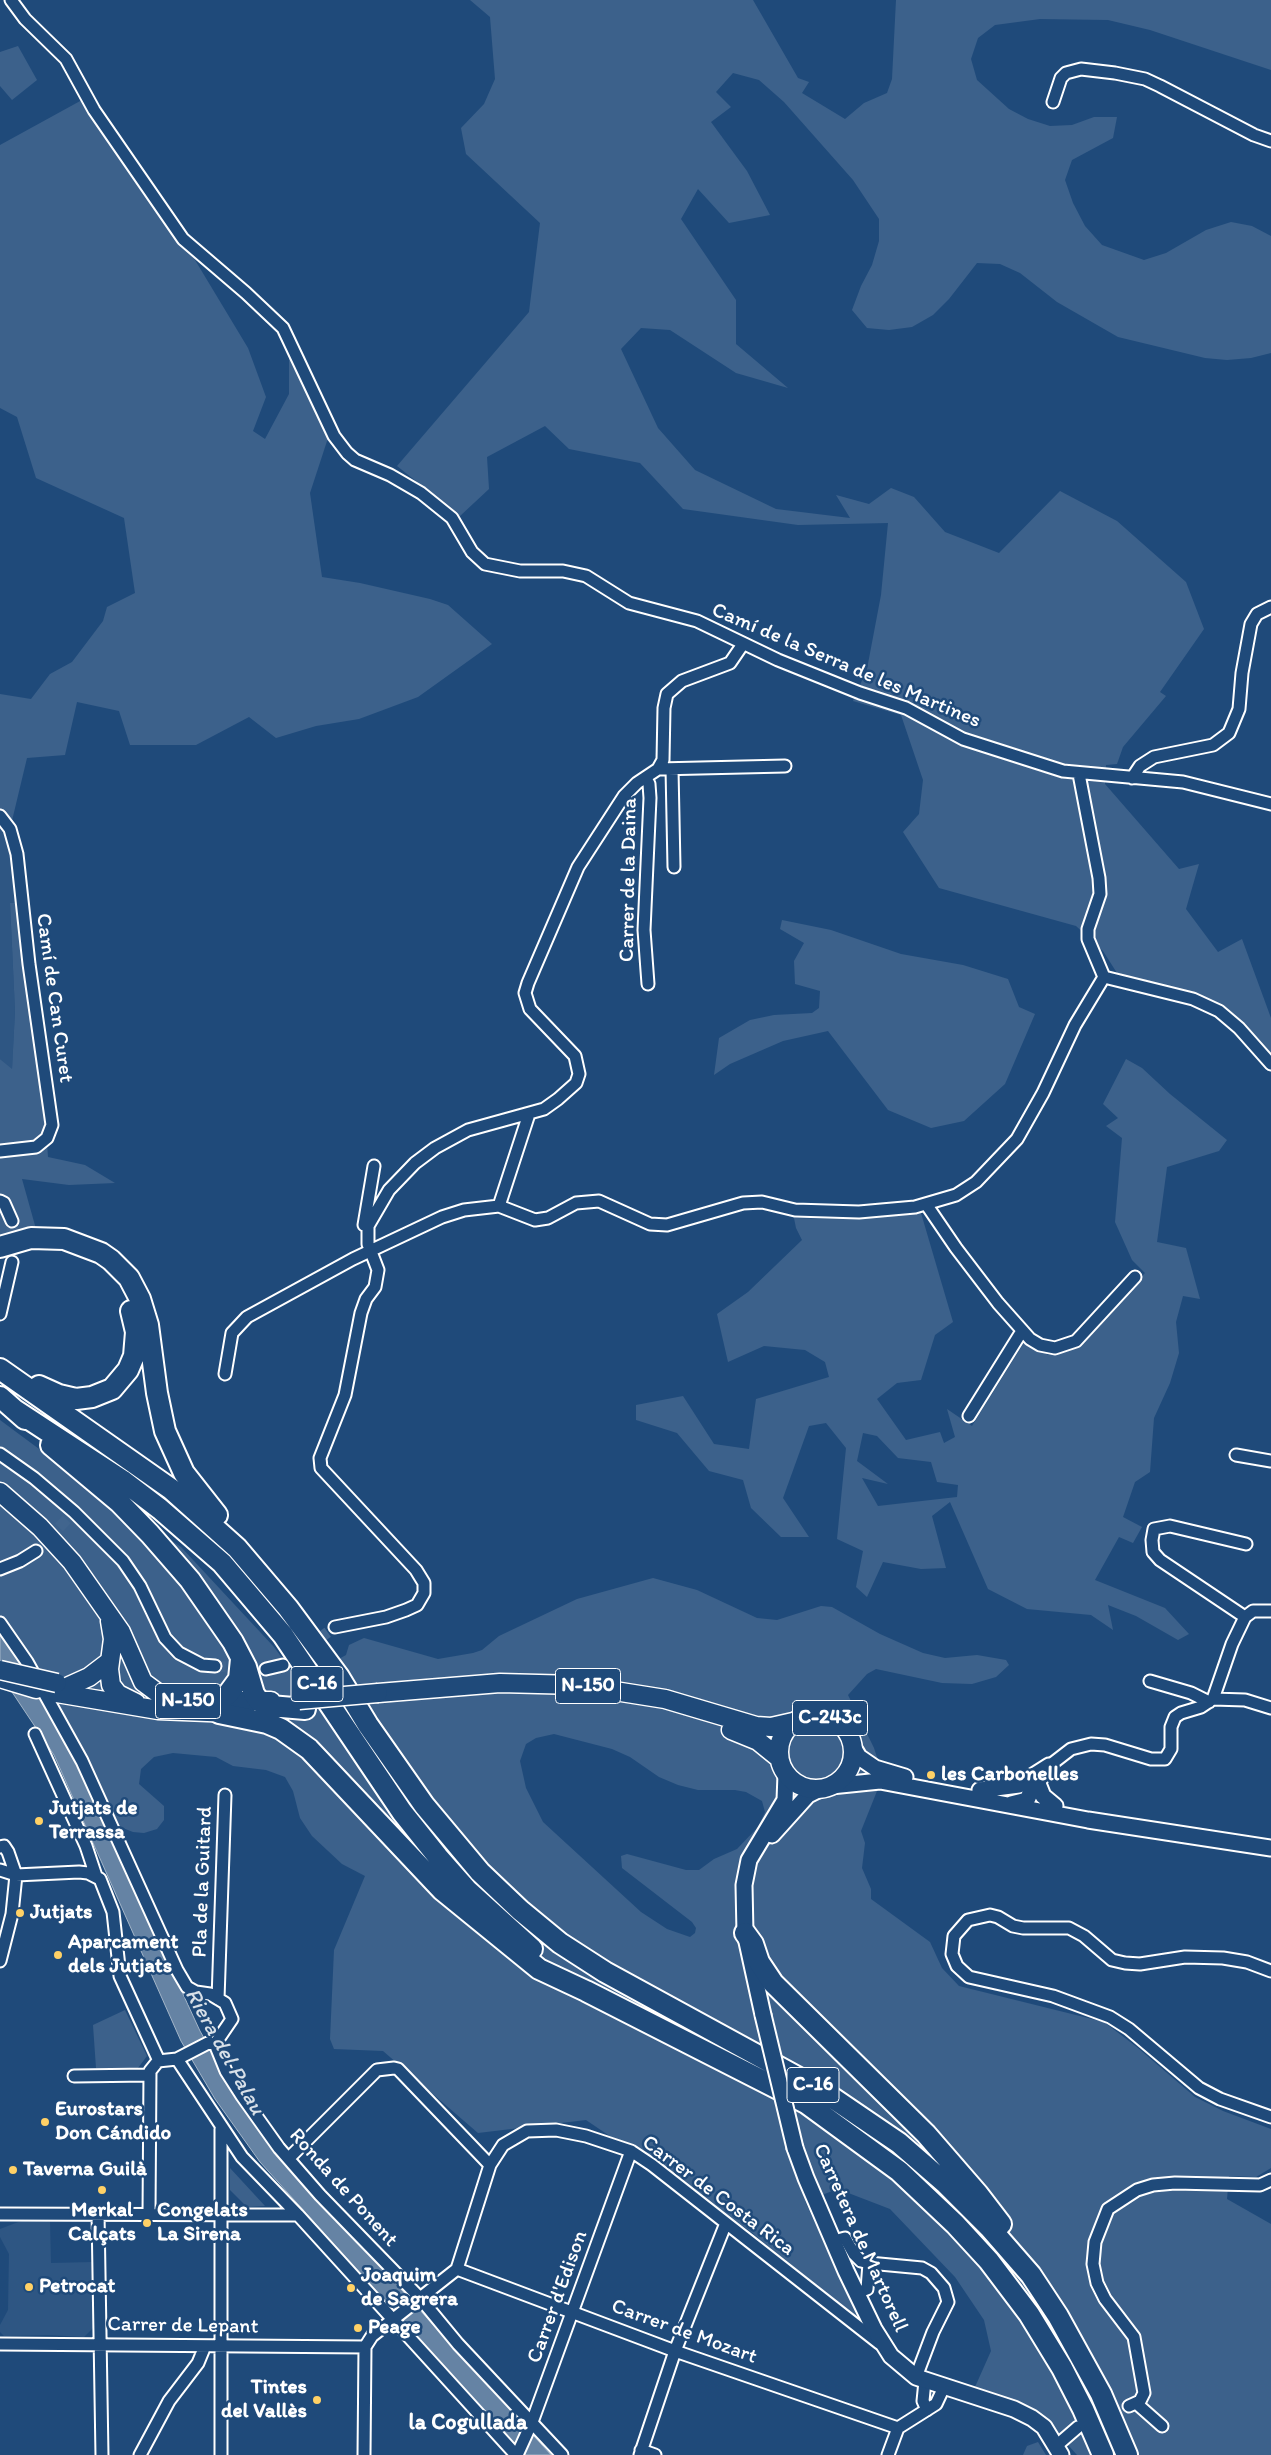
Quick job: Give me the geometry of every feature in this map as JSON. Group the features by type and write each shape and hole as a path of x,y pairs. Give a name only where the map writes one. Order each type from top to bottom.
{"highway":[{"path":"4,1256 31,1238 64,1239 101,1253 111,1260 128,1278 144,1312 151,1341 159,1408 173,1453 194,1487 245,1548 263,1577"},
{"path":"0,1360 50,1392 67,1398 84,1398 99,1395 118,1383 132,1363 136,1342 134,1322 124,1295 105,1272 89,1261 71,1253 40,1249 4,1256"},
{"name":"C-16","path":"0,1369 171,1489 237,1548 263,1577 339,1677 424,1805 480,1872 520,1910 560,1943 605,1972 821,2090 862,2116 898,2143 945,2183 990,2228 1031,2275 1058,2316 1097,2387 1128,2455"},
{"path":"8,1404 60,1453 119,1502 190,1580 234,1642 246,1667 254,1694 259,1701 270,1706 302,1704"},
{"name":"C-16","path":"8,1404 122,1480 160,1509 222,1563 283,1635 392,1797 438,1857 468,1891 537,1953 586,1990 806,2104 899,2171 955,2224 989,2261 1028,2314 1062,2368 1103,2455"},
{"path":"241,1659 239,1679 218,1707 258,1720 294,1738 326,1766 442,1890 539,1969 586,1990"},
{"path":"745,1933 753,1944 759,1962 774,1983 926,2134 978,2194 1010,2238 1031,2275"}],"main road":[{"path":"0,1492 63,1551 89,1584 121,1632 133,1663 147,1687 162,1704"},
{"path":"110,1617 113,1639 110,1661 111,1685 118,1694 127,1700 162,1704"},
{"path":"61,1687 89,1677 110,1661"},
{"path":"86,1699 118,1694 128,1686 133,1663"},
{"name":"N-150","path":"0,1670 61,1687 86,1699 162,1704 218,1707 302,1704 492,1684 563,1684 602,1688 665,1699 756,1726 771,1727 793,1722"},
{"name":"N-150","path":"0,1678 118,1694"},
{"name":"N-150","path":"381,1697 517,1691 556,1692 614,1698 664,1708 744,1734 758,1740 782,1766"},
{"name":"N-150","path":"218,1707 259,1701"},
{"name":"C-243c","path":"1148,1828 1140,1823 886,1772 859,1757 846,1730 832,1718 824,1715 810,1715 793,1722 780,1740 782,1766 803,1787 826,1787 880,1781 1138,1828 1271,1848"},
{"name":"C-243c","path":"754,1850 765,1844 808,1795 826,1787 847,1772 852,1760 853,1747"},
{"name":"Carretera de Martorell","path":"782,1766 785,1800 754,1850 746,1868 744,1884 745,1933 795,2148 806,2178 857,2293 885,2348 896,2361 921,2379 1024,2413 1044,2427 1058,2450"},
{"path":"1002,1804 1016,1804 1027,1800 1037,1781 1049,1766"},
{"path":"980,1790 1019,1785 1049,1766"},
{"path":"1037,1781 1043,1796 1055,1806"}],"street":[{"name":"Camí de la Serra de les Martines","path":"11,0 25,19 66,59 94,110 183,239 284,328 334,436 347,453 355,460 390,475 421,493 452,518 472,552 485,564 520,571 573,572 594,580 629,603 696,621 721,631 743,644 849,688 906,708 963,739 1062,771 1197,784 1271,804"},
{"path":"1053,102 1061,78 1066,73 1081,69 1115,73 1152,83 1199,104 1254,135 1271,140"},
{"path":"1132,778 1140,766 1154,757 1213,745 1229,733 1239,709 1242,673 1251,624 1257,614 1271,607"},
{"path":"366,1236 373,1215 389,1190 415,1163 435,1148 468,1130 544,1109 576,1083 579,1065 575,1056 530,1009 525,993 528,982 578,867 624,796 658,769 663,760 664,708 667,694 682,682 730,663 743,644"},
{"path":"658,769 785,766"},
{"path":"672,769 674,867"},
{"path":"1079,774 1099,878 1100,894 1088,930 1088,940 1104,977"},
{"name":"Carrer de la Daina","path":"646,778 649,784 650,798 644,930 648,984"},
{"name":"Camí de Can Curet","path":"0,816 10,829 17,854 28,964 52,1125 47,1138 36,1147 0,1151"},
{"path":"1104,977 1194,999 1219,1011 1239,1028 1271,1064"},
{"path":"225,1374 232,1333 248,1317 330,1271 442,1217 464,1210 499,1206 535,1220 548,1218 576,1202 599,1201 650,1224 667,1225 743,1203 762,1202 813,1211 859,1212 926,1204 956,1194 976,1182 1017,1139 1043,1093 1075,1025 1104,977"},
{"path":"499,1206 529,1114"},
{"path":"336,1627 386,1617 399,1612 417,1605 424,1593 424,1583 420,1575 321,1468 320,1458 345,1395 362,1313 366,1299 375,1287 378,1270 363,1229 374,1166"},
{"path":"0,1201 4,1204 12,1221"},
{"path":"926,1204 956,1248 1022,1331 1040,1346 1055,1348 1070,1345 1076,1341 1135,1276"},
{"path":"0,1314 4,1256"},
{"path":"969,1416 1022,1331"},
{"path":"0,1454 34,1478 123,1561 140,1586 165,1638 180,1653 202,1665 215,1666"},
{"path":"1236,1455 1271,1461"},
{"path":"1244,1617 1160,1560 1153,1552 1152,1540 1154,1529 1170,1526 1246,1544"},
{"path":"0,1569 20,1561 36,1551"},
{"path":"1049,1766 1071,1749 1091,1744 1105,1745 1151,1760 1165,1759 1171,1749 1171,1727 1175,1717 1181,1712 1211,1700 1244,1617 1253,1612 1271,1611"},
{"path":"0,1623 28,1662 82,1761 177,1970 187,1987 196,1992 210,1994 225,2003 232,2018 212,2044 180,2057 159,2061 152,2067 148,2075 149,2214"},
{"path":"266,1669 282,1665"},
{"path":"1150,1682 1211,1700 1245,1700 1269,1703"},
{"path":"35,1734 86,1846 96,1876 102,1883 113,1912 120,1976 159,2061"},
{"name":"Pla de la Guitard","path":"218,1999 225,1795"},
{"path":"0,1846 4,1846 8,1852 16,1875 12,1914 0,1961"},
{"path":"0,1870 16,1875 79,1872 96,1876"},
{"path":"1271,1971 1247,1962 1222,1958 1185,1957 1140,1964 1125,1963 1112,1960 1084,1936 1069,1928 1023,1928 1013,1926 998,1917 990,1915 968,1920 954,1936 952,1954 957,1966 969,1977 1052,1996 1110,2017 1129,2029 1199,2088 1220,2099 1271,2117"},
{"name":"Ronda de Ponent","path":"212,2044 226,2071 268,2134 320,2195 531,2425 562,2455"},
{"path":"180,2057 221,2129 242,2157 298,2214 517,2454"},
{"path":"289,2158 377,2070 398,2068 490,2165"},
{"path":"74,2076 148,2075"},
{"path":"221,2129 221,2455"},
{"name":"Carrer de Costa Rica","path":"457,2269 490,2165 503,2145 527,2131 556,2130 570,2132 631,2151 885,2348"},
{"name":"Carrer d'Edison","path":"517,2454 531,2425 631,2151"},
{"path":"1162,2426 1132,2404 1144,2398 1134,2337 1105,2299 1097,2283 1093,2264 1095,2242 1108,2209 1137,2190 1153,2185 1175,2183 1260,2185 1271,2180"},
{"path":"98,2213 102,2455"},
{"path":"0,2214 298,2214"},
{"path":"655,2455 641,2453 675,2351 726,2223"},
{"path":"834,2241 845,2238 854,2254 861,2261 922,2268 931,2273 944,2288 948,2302 921,2379 923,2401 927,2410"},
{"path":"857,2293 867,2289 869,2263"},
{"path":"364,2455 365,2347 372,2336 457,2269"},
{"name":"Carrer de Mozart","path":"457,2269 573,2310 675,2351 898,2428"},
{"name":"Carrer de Lepant","path":"0,2344 365,2347"},
{"path":"140,2455 170,2400 198,2363 204,2346"},
{"path":"888,2455 898,2428 936,2404 944,2387"},
{"path":"1058,2450 1078,2427"}],"shaded area":[{"path":"470,0 753,0 798,78 809,82 802,93 845,119 864,103 887,93 892,79 896,0 1271,0 1271,70 1150,30 1108,20 1040,19 995,25 978,38 971,59 977,80 1009,109 1028,119 1050,126 1072,125 1094,117 1117,117 1113,138 1072,160 1065,180 1073,203 1085,226 1102,245 1144,260 1166,253 1206,230 1231,222 1252,226 1271,236 1271,353 1251,358 1227,360 1205,358 1118,337 1057,302 1020,273 1000,264 977,263 949,299 933,315 912,327 889,330 867,328 852,310 861,286 872,265 879,241 879,219 853,180 784,102 759,80 733,73 716,92 731,107 711,122 747,171 770,215 729,223 698,189 681,219 736,300 736,344 788,388 736,373 670,330 641,328 621,349 658,428 695,470 776,509 850,518 836,495 869,504 891,488 914,497 945,532 999,553 1060,491 1117,521 1186,582 1204,629 1160,692 1166,696 1123,747 1117,764 1106,765 1105,784 1179,869 1199,864 1186,909 1218,952 1242,939 1271,1018 1271,1055 1227,1011 1168,986 1117,973 1103,951 1076,926 939,888 903,832 919,814 923,780 901,715 853,701 867,669 881,595 888,523 798,525 683,509 640,463 569,449 545,426 487,457 489,489 460,516 397,466 529,312 540,223 466,154 461,128 484,104 495,79 490,17"},
{"path":"18,46 37,80 12,100 0,86 0,52"},
{"path":"82,100 146,195 195,260 248,348 266,397 253,431 265,439 289,394 289,354 328,438 310,493 322,577 360,583 448,605 492,644 418,697 359,719 316,726 276,738 249,717 196,745 130,745 119,711 77,702 65,755 27,758 10,829 0,827 0,694 31,699 50,674 72,662 103,621 107,607 135,593 124,518 36,478 17,417 0,408 0,145"},
{"path":"0,827 10,829 22,902 10,903 15,1011 12,1070 0,1059"},
{"path":"22,902 34,968 48,1157 85,1165 115,1183 69,1185 22,1179 36,1229 20,1230 0,1238 0,1059 12,1069 15,1011 10,903"},
{"path":"782,920 831,930 901,954 963,965 1008,979 1019,1007 1035,1014 1005,1084 964,1121 931,1128 888,1110 828,1031 783,1041 730,1064 714,1075 719,1038 750,1020 774,1015 812,1013 819,1008 820,991 795,984 794,961 804,943 780,929"},
{"path":"1126,1059 1142,1068 1170,1094 1227,1140 1219,1151 1167,1167 1157,1242 1186,1248 1200,1299 1183,1296 1176,1322 1179,1353 1170,1383 1154,1418 1150,1472 1135,1482 1123,1517 1142,1527 1133,1543 1119,1537 1095,1580 1165,1608 1189,1634 1178,1640 1136,1616 1108,1605 1113,1630 1091,1615 1027,1609 988,1589 950,1502 932,1516 946,1568 921,1569 883,1562 867,1597 856,1587 863,1551 837,1539 846,1448 826,1423 809,1426 783,1498 809,1537 781,1537 751,1508 743,1480 709,1471 677,1433 636,1420 636,1405 683,1396 714,1444 749,1449 756,1399 829,1377 825,1362 805,1350 764,1346 728,1362 717,1314 748,1292 802,1240 796,1228 794,1218 834,1219 921,1213 953,1322 935,1335 921,1380 897,1383 877,1399 906,1440 940,1432 944,1443 955,1437 947,1409 972,1426 1025,1341 1048,1355 1073,1349 1145,1273 1132,1260 1115,1222 1122,1138 1106,1126 1118,1118 1103,1104","holes":["863,1433 877,1436 898,1458 931,1462 937,1482 958,1485 957,1497 878,1506 862,1478 888,1484 857,1461"]},
{"path":"0,1420 89,1486 181,1547 274,1647 299,1681 346,1655 349,1645 364,1638 438,1659 473,1653 482,1650 499,1636 577,1599 653,1578 697,1590 757,1618 777,1620 821,1606 832,1607 880,1634 923,1653 945,1658 977,1655 1006,1660 1009,1665 996,1677 972,1684 942,1683 876,1669 867,1674 848,1695 874,1748 883,1776 861,1831 865,1843 862,1868 871,1889 871,1899 930,1942 942,1968 959,1986 1104,2022 1138,2048 1195,2097 1223,2111 1271,2129 1271,2168 1256,2177 1229,2176 1227,2199 1271,2224 1271,2455 1077,2455 1044,2418 1027,2408 975,2387 991,2351 984,2320 955,2277 890,2209 838,2189 805,2201 861,2325 750,2231 586,2120 478,2133 383,2051 334,2049 330,2039 334,1950 365,1876 342,1864 312,1836 300,1818 293,1791 285,1777 266,1770 233,1766 216,1757 173,1753 154,1757 141,1769 139,1784 164,1806 164,1820 157,1829 144,1833 133,1832 115,1825 18,1656 0,1634","holes":["554,1734 612,1749 630,1757 659,1777 678,1785 698,1790 735,1790 746,1792 762,1801 765,1812 758,1827 737,1849 714,1859 699,1870 686,1870 627,1854 621,1856 622,1868 692,1922 696,1928 695,1933 690,1937 667,1929 641,1912 543,1822 526,1788 520,1761 526,1744 536,1738"]},
{"name":"Riera del Palau","path":"0,1634 18,1656 65,1738 200,2031 229,2082 274,2149 551,2455 524,2455 260,2162 215,2099 181,2041 54,1755 0,1674"},
{"path":"125,2010 147,2056 138,2068 96,2068 93,2025"},
{"path":"230,2168 265,2206 247,2207 230,2190"},
{"name":"Petrocat","path":"21,2221 50,2221 51,2263 93,2262 93,2328 84,2337 48,2335 4,2336 0,2332 0,2325 8,2310 9,2254 0,2237 0,2229"},
{"path":"1038,2442 1046,2455 1023,2455 1027,2446"}],"tunnel":[{"path":"12,1221 12,1262"},
{"path":"36,1551 70,1516"},
{"path":"292,1658 335,1627"},
{"path":"215,1666 266,1669"},
{"path":"1085,2425 1129,2406"}],"place":[{"name":"les Carbonelles","path":"931,1775"},
{"name":"Jutjats de Terrassa","path":"39,1821"},
{"name":"Jutjats","path":"20,1913"},
{"name":"Aparcament dels Jutjats","path":"58,1955"},
{"name":"Eurostars Don Cándido","path":"45,2122"},
{"name":"Taverna Guilà","path":"13,2170"},
{"name":"Merkal Calçats","path":"102,2190"},
{"name":"Congelats La Sirena","path":"147,2223"},
{"name":"Petrocat","path":"29,2287"},
{"name":"Joaquim de Sagrera","path":"351,2288"},
{"name":"Peage","path":"358,2328"},
{"name":"Tintes del Vallès","path":"317,2400"}],"district":[{"name":"la Cogullada","path":"468,2423"}]}
